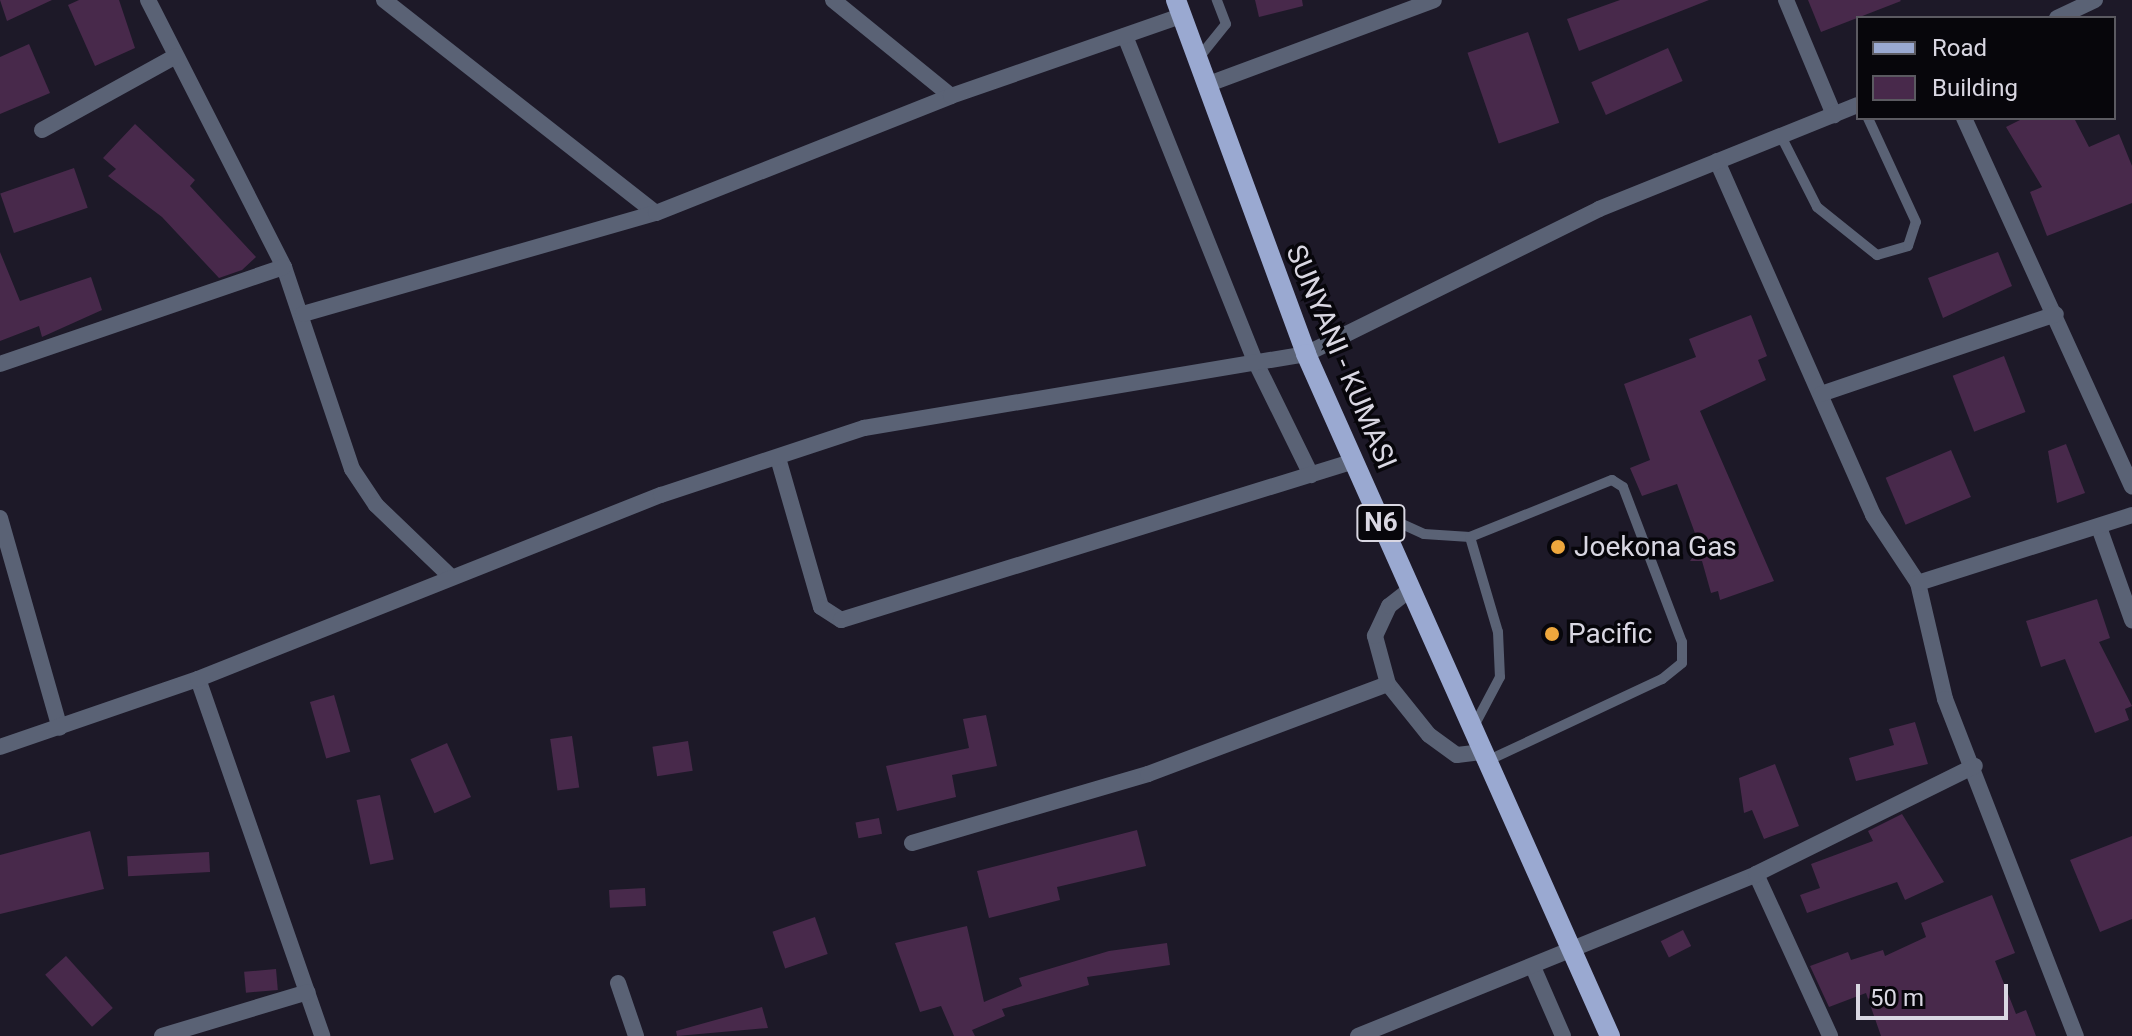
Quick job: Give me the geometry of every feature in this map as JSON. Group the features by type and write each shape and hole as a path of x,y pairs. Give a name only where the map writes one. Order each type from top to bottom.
{"main road":[{"name":"SUNYANI - KUMASI","path":"1178,8 1306,354 1610,1036"}],"street":[{"path":"148,0 284,267 303,314 352,469 376,505 451,577"},
{"path":"384,0 656,213"},
{"path":"833,0 951,96"},
{"path":"1206,85 1434,0"},
{"path":"1786,0 1834,115"},
{"path":"2061,16 2095,0"},
{"path":"303,314 656,213 951,96 1125,36 1178,8"},
{"path":"1125,36 1256,363 1311,475"},
{"path":"42,130 176,56"},
{"path":"0,747 198,679 451,577 864,428 1306,354 1542,235 1856,106"},
{"path":"1965,120 2132,486"},
{"path":"1717,161 1873,515 1918,583 1934,667 1975,766 2076,1036"},
{"path":"0,364 284,267"},
{"path":"1821,394 2056,314"},
{"path":"778,458 821,607 841,620 1354,461"},
{"path":"1918,583 2100,530 2132,515"},
{"path":"0,518 60,728"},
{"path":"2100,530 2132,620"},
{"path":"1411,589 1389,606 1375,636 1388,684 1429,735 1457,755 1485,757"},
{"path":"198,679 322,1036"},
{"path":"912,843 1148,774 1388,684"},
{"path":"1358,1036 1756,874 1975,766"},
{"path":"1756,874 1830,1036"},
{"path":"1533,967 1563,1036"},
{"path":"618,983 636,1036"},
{"path":"162,1036 308,992"}],"lane":[{"path":"1197,60 1226,24 1217,0"},
{"path":"1781,136 1817,207 1877,255 1908,246 1916,222 1869,120"},
{"path":"1377,513 1424,534 1470,537 1612,480 1623,487 1682,642 1682,663 1662,679 1485,757"},
{"path":"1470,537 1498,632 1500,677 1472,730"}],"building":[{"path":"0,0 52,0 7,21"},
{"path":"79,0 119,0 135,48 95,66 68,5"},
{"path":"1255,0 1302,0 1303,6 1259,17"},
{"path":"1620,0 1709,0 1579,51 1567,19"},
{"path":"1808,0 1901,1 1856,16 1821,32"},
{"path":"1528,32 1559,123 1499,144 1467,53"},
{"path":"29,44 50,93 0,114 0,57"},
{"path":"1668,48 1683,81 1606,115 1591,82"},
{"path":"2020,120 2075,120 2089,147 2119,134 2132,166 2132,203 2047,236 2030,192 2042,187 2006,127"},
{"path":"135,124 195,180 190,186 256,257 242,270 219,278 162,217 108,176 116,169 103,158"},
{"path":"74,168 88,208 14,233 0,193"},
{"path":"0,252 20,301 91,277 102,310 42,337 39,326 0,341"},
{"path":"1998,252 2012,286 1943,318 1928,278"},
{"path":"1751,315 1767,356 1758,360 1766,380 1700,411 1774,581 1720,600 1718,591 1711,593 1702,561 1690,561 1700,547 1677,484 1642,496 1630,468 1650,460 1624,384 1696,357 1689,339"},
{"path":"2004,356 2026,412 1974,432 1953,376"},
{"path":"2066,444 2085,493 2057,503 2048,451"},
{"path":"1951,450 1971,497 1906,525 1886,478"},
{"path":"2097,599 2110,638 2099,642 2132,706 2125,709 2129,720 2095,733 2065,659 2041,667 2026,621"},
{"path":"334,695 350,752 326,759 310,702"},
{"path":"986,715 997,766 952,775 956,797 897,811 886,766 969,748 963,719"},
{"path":"1915,722 1928,764 1856,781 1849,758 1894,745 1889,729"},
{"path":"572,736 579,787 557,791 550,739"},
{"path":"688,741 693,771 657,776 652,747"},
{"path":"447,743 471,797 434,813 410,759"},
{"path":"1775,764 1799,826 1764,839 1752,810 1744,813 1739,778"},
{"path":"380,795 394,860 370,865 357,800"},
{"path":"1902,814 1944,882 1905,900 1897,882 1807,913 1800,895 1820,888 1811,864 1873,841 1868,831"},
{"path":"879,818 882,834 858,838 855,823"},
{"path":"1137,830 1146,866 1057,887 1060,900 989,918 977,871"},
{"path":"90,831 104,889 0,914 0,855"},
{"path":"2132,836 2132,919 2100,932 2070,860"},
{"path":"209,852 210,872 128,876 127,856"},
{"path":"645,888 646,906 610,908 609,890"},
{"path":"1992,895 2015,953 1995,961 2016,1014 2026,1010 2036,1036 1881,1036 1866,993 1829,1007 1810,966 1848,952 1851,960 1883,950 1885,956 1926,937 1921,923"},
{"path":"815,917 828,954 785,969 772,932"},
{"path":"967,926 984,1002 1022,986 1019,978 1109,951 1167,943 1170,965 1087,977 1089,985 1002,1009 1005,1016 972,1030 975,1036 954,1036 941,1006 920,1012 895,943"},
{"path":"1683,930 1691,946 1669,957 1661,941"},
{"path":"66,956 113,1008 92,1027 45,975"},
{"path":"276,969 278,990 246,993 244,972"},
{"path":"762,1007 768,1028 677,1036 676,1031"}],"place":[{"name":"Joekona Gas","path":"1558,547"},
{"name":"Pacific","path":"1552,634"}]}
